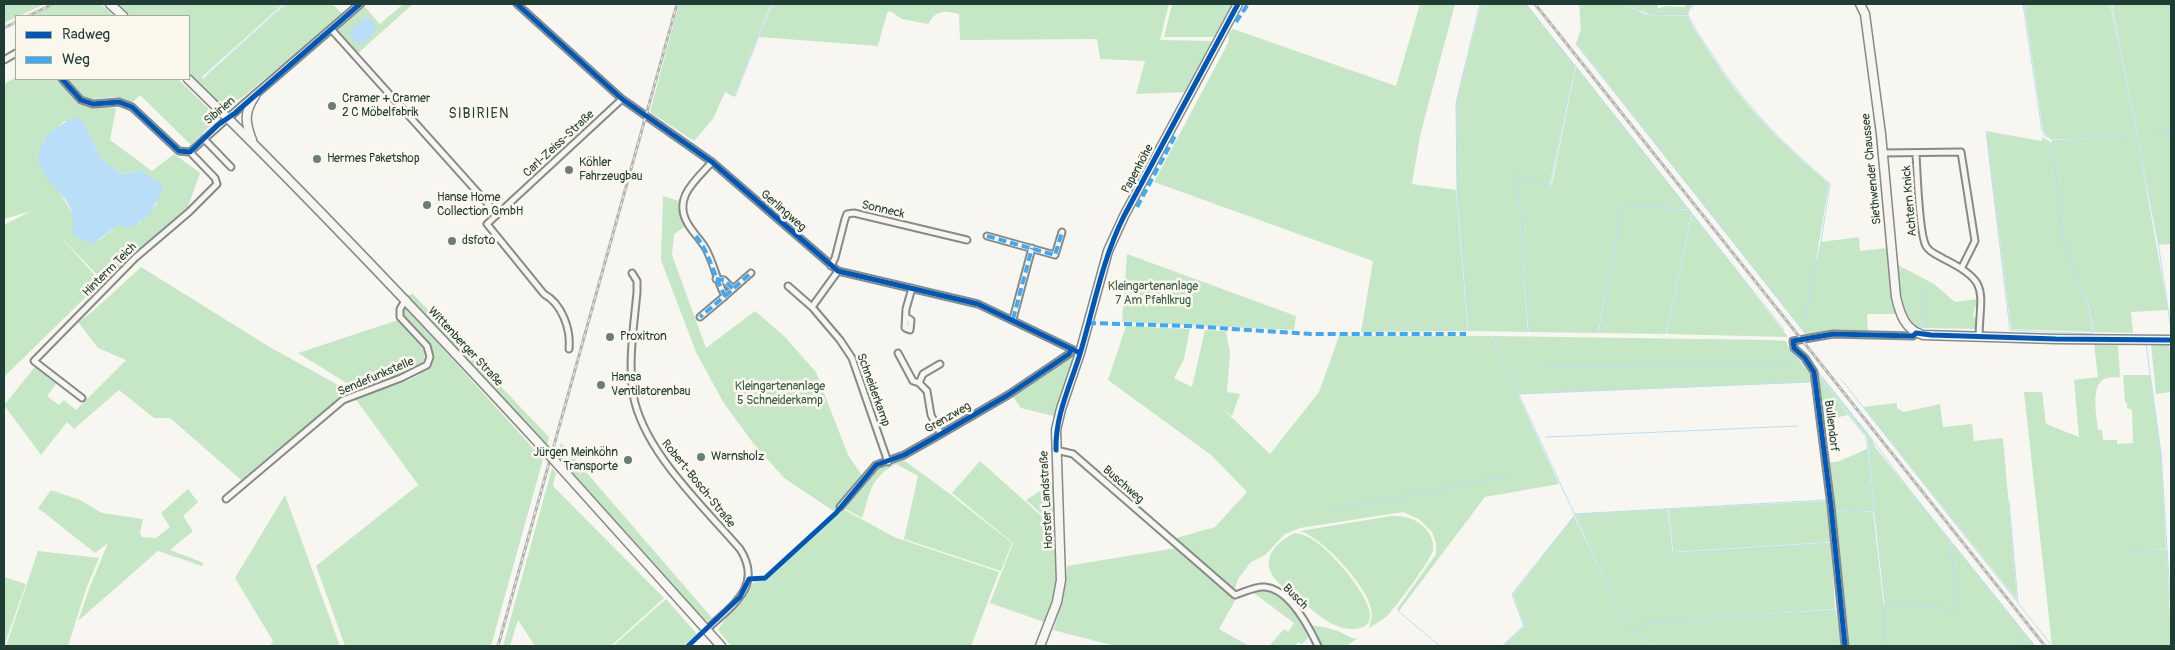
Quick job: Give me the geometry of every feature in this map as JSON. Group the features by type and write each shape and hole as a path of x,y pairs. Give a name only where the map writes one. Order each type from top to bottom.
{"main road":[{"path":"110,4 122,15"},
{"name":"Papenhöhe","path":"1080,353 1098,285 1118,229 1238,4"},
{"name":"Siethwender Chaussee","path":"1860,4 1865,14 1882,153 1896,297 1902,318 1912,329"},
{"name":"Wittenberger Straße","path":"189,80 406,299 718,643"},
{"path":"254,144 245,117 255,96"},
{"name":"Bullendorf","path":"1912,329 1923,335 2171,340"},
{"name":"Horster Landstraße","path":"1040,646 1053,615 1062,567 1056,430 1080,353"}],"street":[{"name":"Sibirien","path":"190,152 360,4"},
{"name":"Gerlingweg","path":"517,4 622,98 712,162 838,271 978,304 1013,319 1080,353"},
{"path":"331,30 497,214"},
{"path":"4,60 15,54"},
{"path":"63,80 82,100 92,104 119,102 132,108 178,151 190,152"},
{"name":"Carl-Zeiss-Straße","path":"570,349 569,331 559,308 552,298 544,294 487,224 622,98"},
{"path":"204,139 231,167"},
{"path":"1882,153 1916,154 1958,151 1963,156 1974,241 1962,267"},
{"name":"Hinterm Teich","path":"82,398 34,361 135,258 217,184 215,178 190,152"},
{"name":"Achtern Knick","path":"1916,154 1925,245 1932,252 1972,274 1979,285 1981,298 1978,337"},
{"path":"712,162 685,192 682,210 687,223 706,249 716,279 725,296"},
{"name":"Sonneck","path":"831,266 847,214 854,213 966,240"},
{"path":"987,236 1055,255 1062,232"},
{"path":"1013,319 1032,248"},
{"path":"812,307 838,271"},
{"name":"Robert-Bosch-Straße","path":"632,273 637,281 632,380 640,418 661,456 740,549 747,565 749,579 744,592 706,630"},
{"path":"700,317 751,273"},
{"path":"716,279 724,280 734,289"},
{"name":"Schneiderkamp","path":"788,286 812,307 840,340 852,358 888,462"},
{"path":"906,318 912,288"},
{"name":"Sendefunkstelle","path":"226,499 343,400 401,378 427,365 430,357 428,346 400,317 400,309 406,299"},
{"path":"1904,336 1912,329"},
{"name":"Bullendorf","path":"1845,646 1831,506 1814,372 1811,366 1794,348 1793,341 1833,334 1913,336 1912,329"},
{"name":"Grenzweg","path":"840,507 860,486 872,469 904,455 1008,395 1069,354 1071,350"},
{"path":"898,353 913,381 919,383 927,391 931,415 941,434"},
{"path":"919,383 924,374 940,364"},
{"name":"Buschweg","path":"1056,450 1073,454 1174,542"},
{"name":"Busch","path":"1174,542 1235,595 1253,588 1266,587 1279,592 1297,609 1318,646"}],"green space":[{"path":"4,4 45,4 21,15 15,15 15,18 4,23"},
{"path":"56,4 101,4 113,15 31,15"},
{"path":"116,4 283,4 202,77 203,79 286,4 332,4 343,14 243,97 227,105 224,103 222,105 190,75 190,15 128,15"},
{"path":"403,4 413,4 356,55 338,35 338,27 365,7 380,24"},
{"path":"679,4 771,4 734,97 725,92 713,119 694,141 650,112"},
{"path":"773,4 1169,4 1160,40 1215,41 1187,92 1136,94 1145,61 1100,59 1097,39 960,40 959,14 941,12 934,16 928,24 902,19 890,11 887,13 878,46 759,37"},
{"path":"1172,4 1235,4 1216,37 1164,37"},
{"path":"1420,4 1455,4 1420,136 1412,184 1456,190 1468,331 1361,332 1373,261 1154,182 1228,43 1229,33 1233,29 1396,86"},
{"path":"1481,4 1526,4 1575,65 1549,187 1552,184 1576,66 1689,209 1653,207 1689,210 1691,212 1666,334 1599,333 1618,229 1598,333 1529,332 1517,178 1528,332 1469,331 1457,190 1456,103"},
{"path":"1579,4 1624,4 1645,15 1688,16 1692,26 1723,72 1750,107 1779,139 1829,184 1815,266 1821,242 1859,237 1860,251 1887,248 1895,314 1867,314 1868,333 1834,332 1806,335 1576,43 1581,29"},
{"path":"1626,4 1658,4 1658,8 1668,6 1685,7 1686,4 1692,4 1688,15 1656,15 1643,12"},
{"path":"2024,4 2110,4 2137,136 2052,139 2046,135 2043,130"},
{"path":"2112,4 2171,4 2171,244 2159,245"},
{"path":"15,78 15,80 58,80 81,105 116,108 110,140 152,171 174,154 200,173 188,207 103,281 56,232 101,282 4,377 4,225 31,211 4,219 4,84","holes":["64,121 84,124 100,157 121,174 142,171 157,204 139,223 119,225 99,240 75,222 71,211 57,188 42,170 43,141"]},
{"path":"69,80 179,80 212,112 214,115 213,123 191,145 140,95 132,103 115,97 92,99 84,96"},
{"path":"1986,131 2042,141 2042,137 2052,143 2056,181 2052,140 2137,136 2168,310 2131,312 2133,333 2094,332 2089,303 2074,274 2088,303 2092,332 2011,329"},
{"name":"Kleingartenanlage 5 Schneiderkamp","path":"663,196 679,201 679,211 686,226 674,234 672,255 706,348 755,311 784,336 816,372 848,455 863,477 839,504 835,512 784,478 753,443 723,402 696,352 661,260"},
{"path":"1692,213 1788,337 1667,334"},
{"name":"Kleingartenanlage 7 Am Pfahlkrug","path":"1127,254 1296,316 1294,330 1122,322"},
{"path":"1898,265 1934,284 1955,302 1978,299 1978,307 1975,307 1973,317 1977,318 1975,329 1921,328 1924,317 1919,328 1912,322 1904,308"},
{"path":"141,267 268,346 338,385 344,394 241,480 170,418 154,418 119,390 74,429 67,422 41,455 4,405 35,367 56,384 47,396 59,405 64,400 76,410 126,360 98,348 78,322 92,312"},
{"path":"412,293 549,437 547,446 408,297"},
{"path":"404,306 543,459 491,646 345,646 316,566 418,485 433,505 354,397 388,388 411,379 429,366 435,357 431,346 402,315"},
{"path":"398,320 424,350 425,360 411,370 352,393 345,382 298,353"},
{"path":"1126,326 1190,329 1184,359 1174,378 1192,387 1205,330 1226,331 1230,353 1227,392 1240,394 1232,416 1223,409 1270,454 1319,392 1339,336 1491,336 1559,484 1485,497 1399,611 1397,609 1436,554 1436,543 1432,532 1419,519 1403,512 1300,528 1285,534 1265,555 1251,562 1238,579 1234,592 1173,539 1215,527 1247,492 1211,455 1108,380"},
{"path":"1492,336 1786,341 1788,347 1807,370 1812,382 1518,394"},
{"path":"2094,344 2118,344 2120,377 2107,378 2101,381 2096,393 2098,430 2102,430 2103,440 2117,440 2117,444 2133,443 2132,410 2127,408 2127,403 2125,403 2123,375 2150,375 2161,453 2166,549 2137,550 2167,550 2171,646 2052,646 2024,392 2042,392 2046,424 2079,437 2074,380 2098,377"},
{"path":"2151,345 2169,345 2171,392 2156,394"},
{"path":"1075,354 1057,417 1021,408 1013,397"},
{"path":"1813,366 1950,540 1951,552 1951,541 2035,646 1848,646 1835,512 1873,512 1884,608 1885,604 1867,437 1817,374"},
{"path":"1818,376 1848,415 1830,419 1829,417 1822,418"},
{"path":"1897,403 1897,408 1904,412 1940,404 1943,427 1972,424 1974,441 2003,438 2017,600 1863,407"},
{"path":"561,443 712,618 708,621 702,619 556,457"},
{"path":"1867,449 1874,511 1835,511 1829,462 1837,462"},
{"path":"901,458 1012,543 1001,571 904,539 918,476 896,464 887,469 876,480 862,518 842,507 873,471"},
{"path":"980,461 1056,529 1057,576 1054,599 1047,623 990,603 1013,543 952,493"},
{"path":"552,468 556,473 553,486 664,598 611,646 535,646 518,620 510,646 503,646"},
{"path":"1054,482 1056,527 1026,500"},
{"path":"188,489 198,502 183,516 193,531 170,550 204,563 202,566 158,551 78,621 108,543 95,553 38,508 51,490 80,500 102,513 143,519 140,532 142,537 156,538 170,527 161,513"},
{"path":"285,495 340,646 270,646 273,641 235,578"},
{"path":"1826,501 1831,542 1673,552 1669,509"},
{"path":"843,509 894,537 999,572 971,646 731,646 718,630 727,616 743,601 752,583 766,579"},
{"path":"1667,509 1672,553 1831,543 1835,609 1661,622 1836,610 1840,646 1653,646 1642,636 1628,629 1575,514"},
{"path":"1391,516 1410,518 1422,525 1431,536 1433,550 1419,574 1396,605 1386,617 1369,628 1372,611 1368,599 1353,576 1320,542 1300,531"},
{"path":"1574,516 1628,629 1642,637 1652,646 1503,646 1524,626 1513,594"},
{"path":"1295,533 1301,534 1319,544 1348,574 1367,604 1370,616 1367,625 1347,629 1333,624 1276,581 1269,567 1272,552 1288,536"},
{"path":"1176,548 1236,599 1219,629 1249,646 1115,646 1053,630 1063,599 1067,566"},
{"path":"38,551 99,558 86,589 68,646 6,646"},
{"path":"4,577 26,584 4,646"},
{"path":"1266,589 1288,601 1298,614 1311,635 1302,644 1298,642 1295,646 1269,646 1284,629 1288,632 1294,623 1251,591"},
{"path":"666,599 697,634 683,646 613,646"},
{"path":"1309,625 1335,630 1357,639 1346,646 1320,646"}],"water":[{"path":"368,18 375,23 376,31 360,46 348,33 363,19"},
{"path":"77,117 84,124 100,157 121,174 142,171 163,185 155,206 143,219 130,228 119,225 92,244 76,237 72,232 72,212 41,168 39,159 39,151 43,143 54,129"}],"waterway":[{"path":"206,76 285,4"},
{"path":"735,96 772,4"},
{"path":"1469,331 1457,190 1456,103 1480,4"},
{"path":"1526,4 1784,330"},
{"path":"1625,4 1645,14 1688,15 1698,34 1723,71 1750,106 1780,138 1830,184 1821,242 1804,321"},
{"path":"1693,4 1693,9"},
{"path":"1986,131 2010,330 2093,334 2089,303 2077,280 2063,240 2052,139 2045,136 2042,130 2023,4"},
{"path":"2111,4 2158,242 2171,329"},
{"path":"1576,44 1806,334"},
{"path":"1529,331 1517,175 1550,187 1575,66"},
{"path":"2150,133 2171,130"},
{"path":"2052,139 2137,136"},
{"path":"1599,333 1622,208 1689,209"},
{"path":"1667,333 1691,213"},
{"path":"1920,328 1925,313 1921,297 1928,289"},
{"path":"1492,337 1628,629 1642,636 1653,646"},
{"path":"2146,344 2161,453 2171,611"},
{"path":"1789,350 1810,371 1812,382 1832,543 1840,646"},
{"path":"1540,368 1793,362"},
{"path":"1815,368 1912,493 2035,646"},
{"path":"1820,379 1866,437 1885,604 1885,646"},
{"path":"1841,379 2052,646"},
{"path":"1518,394 1811,382"},
{"path":"1546,437 1798,426"},
{"path":"1829,465 1846,633"},
{"path":"1332,510 1508,477"},
{"path":"1574,514 1826,500"},
{"path":"2009,501 2018,602"},
{"path":"1668,509 1672,553 1831,543"},
{"path":"1835,512 1873,511"},
{"path":"1502,646 1524,626 1512,594 1575,515"},
{"path":"1886,604 1956,609 1951,542"},
{"path":"2129,550 2166,550"},
{"path":"1635,632 1646,623 1835,610"},
{"path":"1398,611 1440,646"},
{"path":"2020,637 2021,646"}],"railway":[{"path":"30,15 53,4"},
{"path":"498,646 677,4"},
{"path":"1535,4 2045,646"},
{"path":"4,28 15,22"}],"marked path":[{"path":"1236,22 1248,4"},
{"path":"1137,207 1175,136"},
{"path":"987,236 1055,255 1062,232"},
{"path":"696,236 705,250 725,296 700,317"},
{"path":"1013,319 1032,248"},
{"path":"725,296 751,273"},
{"path":"716,279 724,280 733,289"},
{"path":"1088,323 1187,326 1311,334 1466,334"}],"cycle path":[{"path":"63,80 81,100 93,104 119,102 132,107 179,151 190,152 218,125 235,113 360,4"},
{"path":"517,4 622,99 712,162 838,271 978,304 1080,353"},
{"path":"1056,450 1056,437 1061,413 1080,354 1104,267 1116,233 1238,4"},
{"path":"1845,646 1831,506 1814,372 1805,358 1794,348 1793,341 1833,334 1913,336 1916,333 2056,339 2171,340"},
{"path":"688,646 740,597 749,579 765,578 836,513 876,465 904,455 1008,395 1069,354 1071,350"}],"place":[{"name":"Cramer + Cramer 2 C Möbelfabrik","path":"332,106"},
{"name":"Hermes Paketshop","path":"317,159"},
{"name":"Köhler Fahrzeugbau","path":"569,170"},
{"name":"Hanse Home Collection GmbH","path":"427,205"},
{"name":"dsfoto","path":"452,241"},
{"name":"Proxitron","path":"610,337"},
{"name":"Hansa Ventilatorenbau","path":"601,385"},
{"name":"Warnsholz","path":"701,457"},
{"name":"Jürgen Meinköhn Transporte","path":"628,460"}],"district":[{"name":"SIBIRIEN","path":"479,114"}]}
